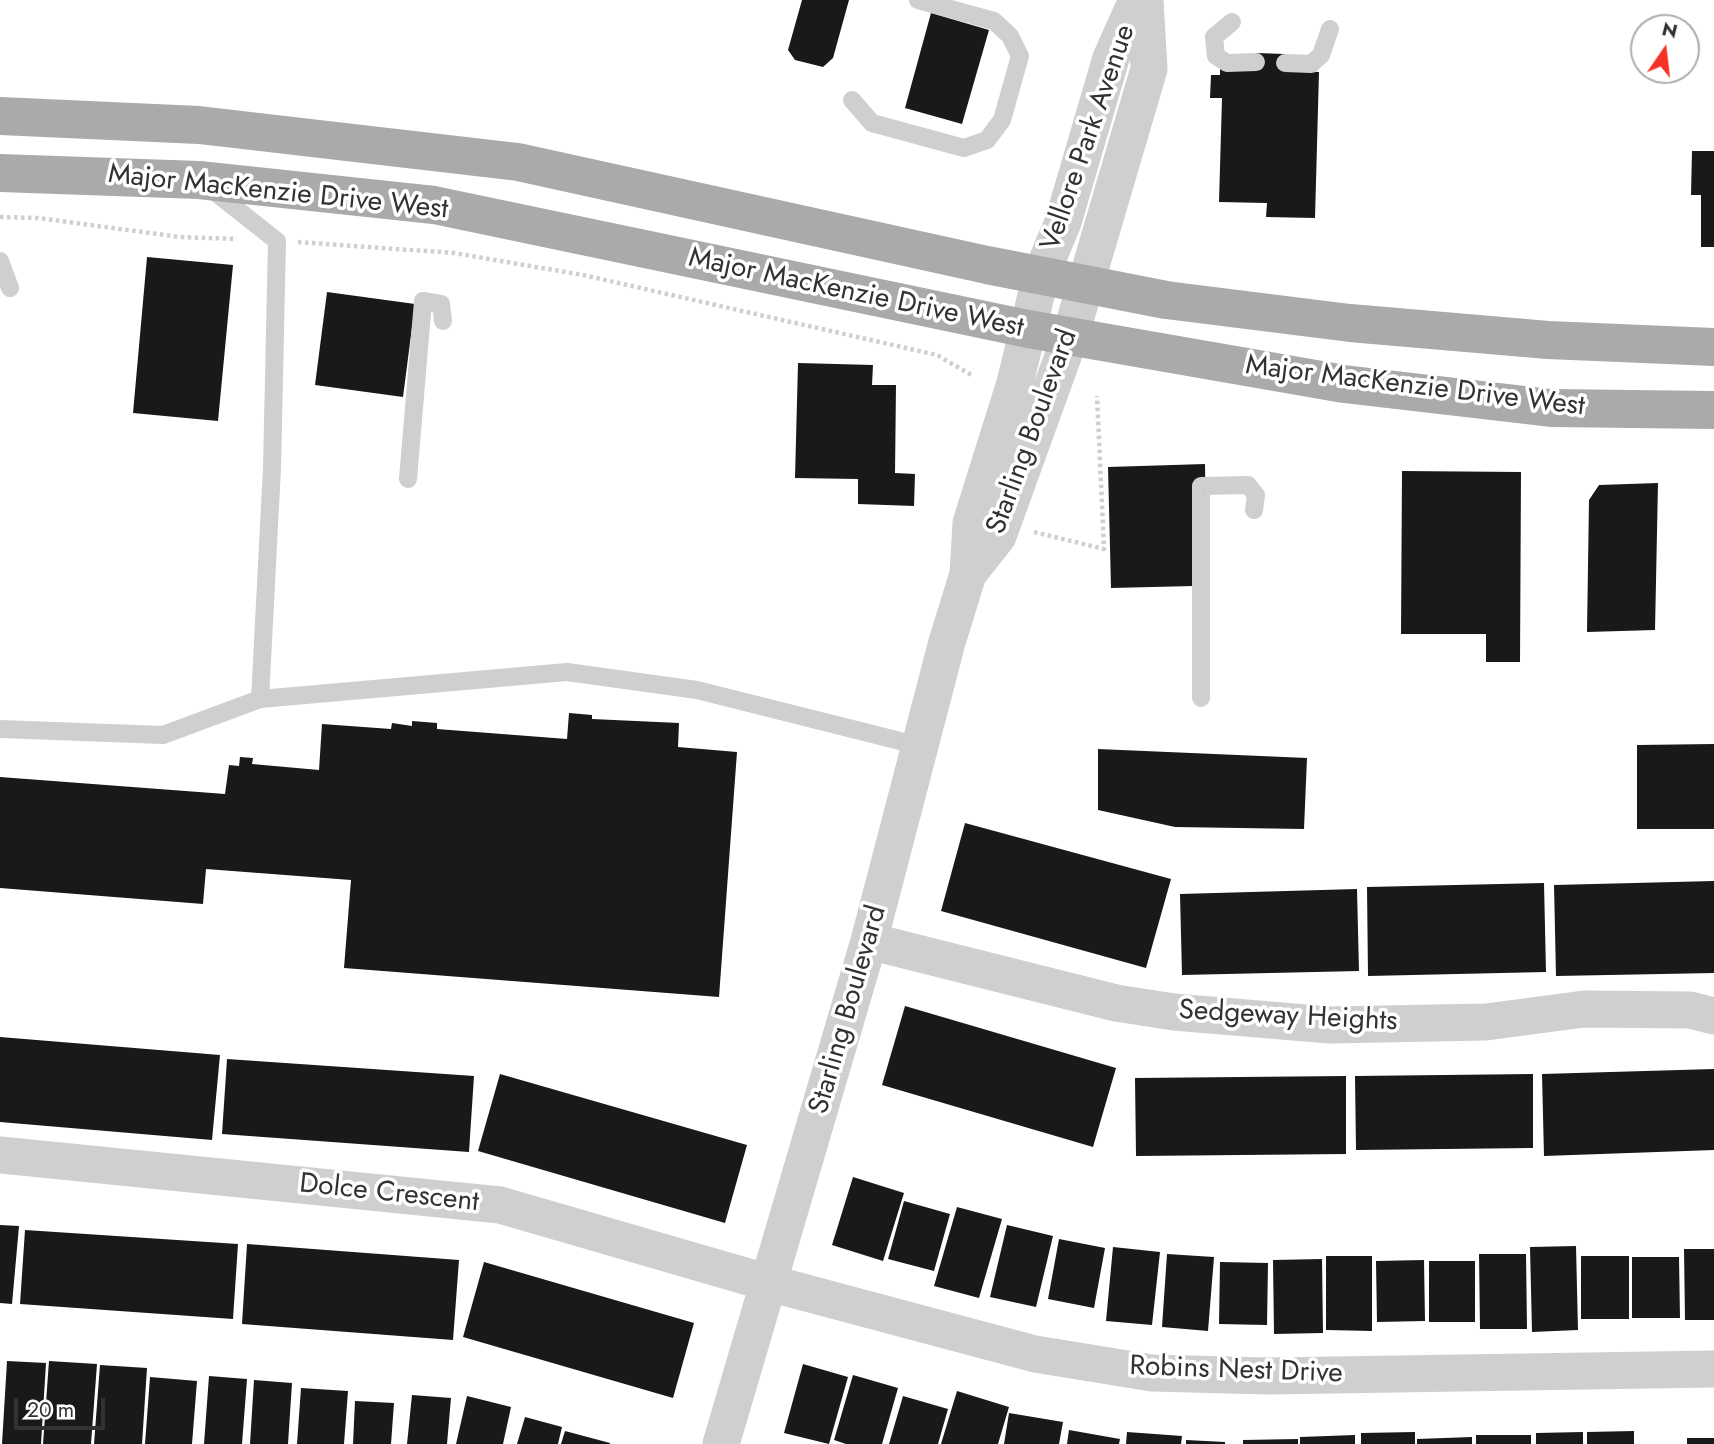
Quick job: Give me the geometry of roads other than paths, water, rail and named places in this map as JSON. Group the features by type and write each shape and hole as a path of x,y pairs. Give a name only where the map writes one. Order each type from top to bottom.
{"main road":[{"name":"Major MacKenzie Drive West","path":"0,117 199,125 518,162 1166,300 1350,323 1548,341 1714,347"},
{"name":"Major MacKenzie Drive West","path":"0,173 199,180 434,205 1028,329 1344,384 1551,408 1714,410"}],"street":[{"name":"Vellore Park Avenue","path":"1041,275 1063,222 1111,58 1137,0"},
{"name":"Vellore Park Avenue","path":"1086,284 1149,69 1145,0"},
{"name":"Starling Boulevard","path":"721,1444 869,941 968,574 971,523 1028,329 1041,275"},
{"name":"Starling Boulevard","path":"968,574 998,536 1070,337 1086,284"},
{"name":"Sedgeway Heights","path":"869,941 1115,1003 1174,1012 1330,1025 1486,1022 1584,1009 1690,1010 1714,1016"},
{"name":"Dolce Crescent","path":"0,1155 500,1205 769,1283"},
{"name":"Robins Nest Drive","path":"769,1283 1035,1354 1152,1373 1269,1376 1714,1368"}],"lane":[{"path":"852,100 872,123 964,148 987,140 1002,120 1020,56 1010,36 994,21 918,0"},
{"path":"1232,22 1214,37 1216,56 1227,63 1256,62"},
{"path":"1285,63 1311,64 1321,55 1330,29"},
{"path":"199,180 277,241 272,468 260,699"},
{"path":"0,261 10,288"},
{"path":"408,479 423,302 441,304 443,321"},
{"path":"1201,698 1201,486 1248,485 1256,495 1254,510"},
{"path":"0,729 163,735 260,699 567,672 697,690 920,746"}]}
